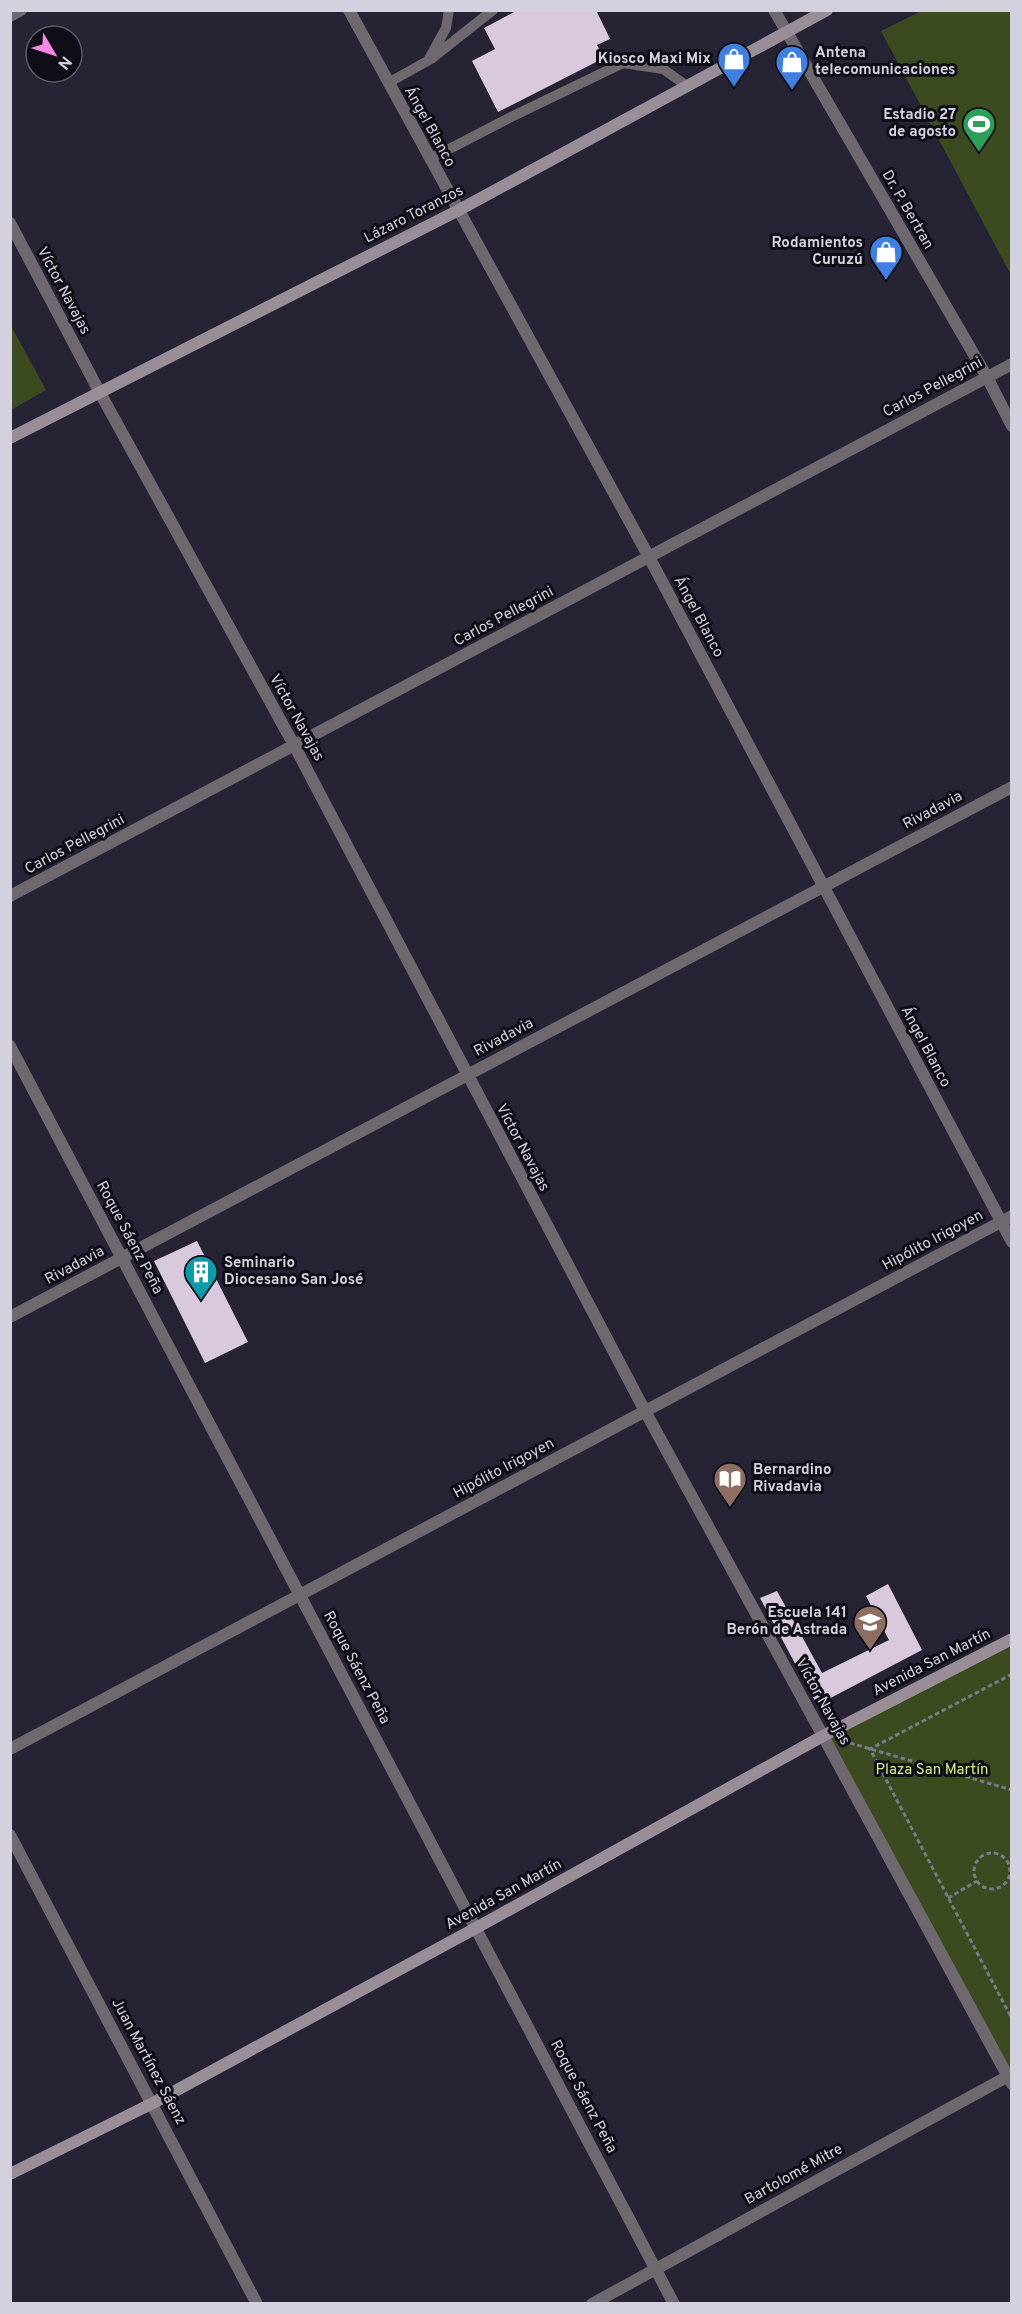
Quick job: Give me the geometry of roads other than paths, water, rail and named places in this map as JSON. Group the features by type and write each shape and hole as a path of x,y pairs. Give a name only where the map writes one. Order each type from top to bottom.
{"main road":[{"name":"Lázaro Toranzos","path":"10,438 459,210 827,10"},
{"name":"Avenida San Martín","path":"10,2174 153,2103 824,1736 1011,1640"}],"street":[{"path":"10,16 21,10"},
{"name":"Ángel Blanco","path":"349,10 649,556 823,886 1006,1219 1011,1242"},
{"name":"Dr. P. Bertran","path":"774,10 987,377 1011,426"},
{"name":"Víctor Navajas","path":"10,223 99,391 294,745 645,1411 1010,2078"},
{"name":"Carlos Pellegrini","path":"10,896 1011,364"},
{"name":"Rivadavia","path":"10,1317 1011,786"},
{"name":"Roque Sáenz Peña","path":"10,1046 674,2304"},
{"name":"Hipólito Irigoyen","path":"10,1749 1006,1219"},
{"name":"Juan Martínez Sáenz","path":"10,1835 257,2304"},
{"name":"Bartolomé Mitre","path":"592,2304 1010,2078"}],"lane":[{"path":"427,62 446,28 449,10"},
{"path":"388,83 427,62 493,10"},
{"path":"430,159 622,63 663,69 687,86"}],"place":[{"name":"Kiosco Maxi Mix","path":"734,88"},
{"name":"Antena telecomunicaciones","path":"792,91"},
{"name":"Estadio 27 de agosto","path":"979,153"},
{"name":"Rodamientos Curuzú","path":"886,281"},
{"name":"Seminario Diocesano San José","path":"201,1301"},
{"name":"Bernardino Rivadavia","path":"730,1508"},
{"name":"Escuela 141 Berón de Astrada","path":"870,1651"}],"park label":[{"name":"Plaza San Martín","path":"932,1770"}]}
